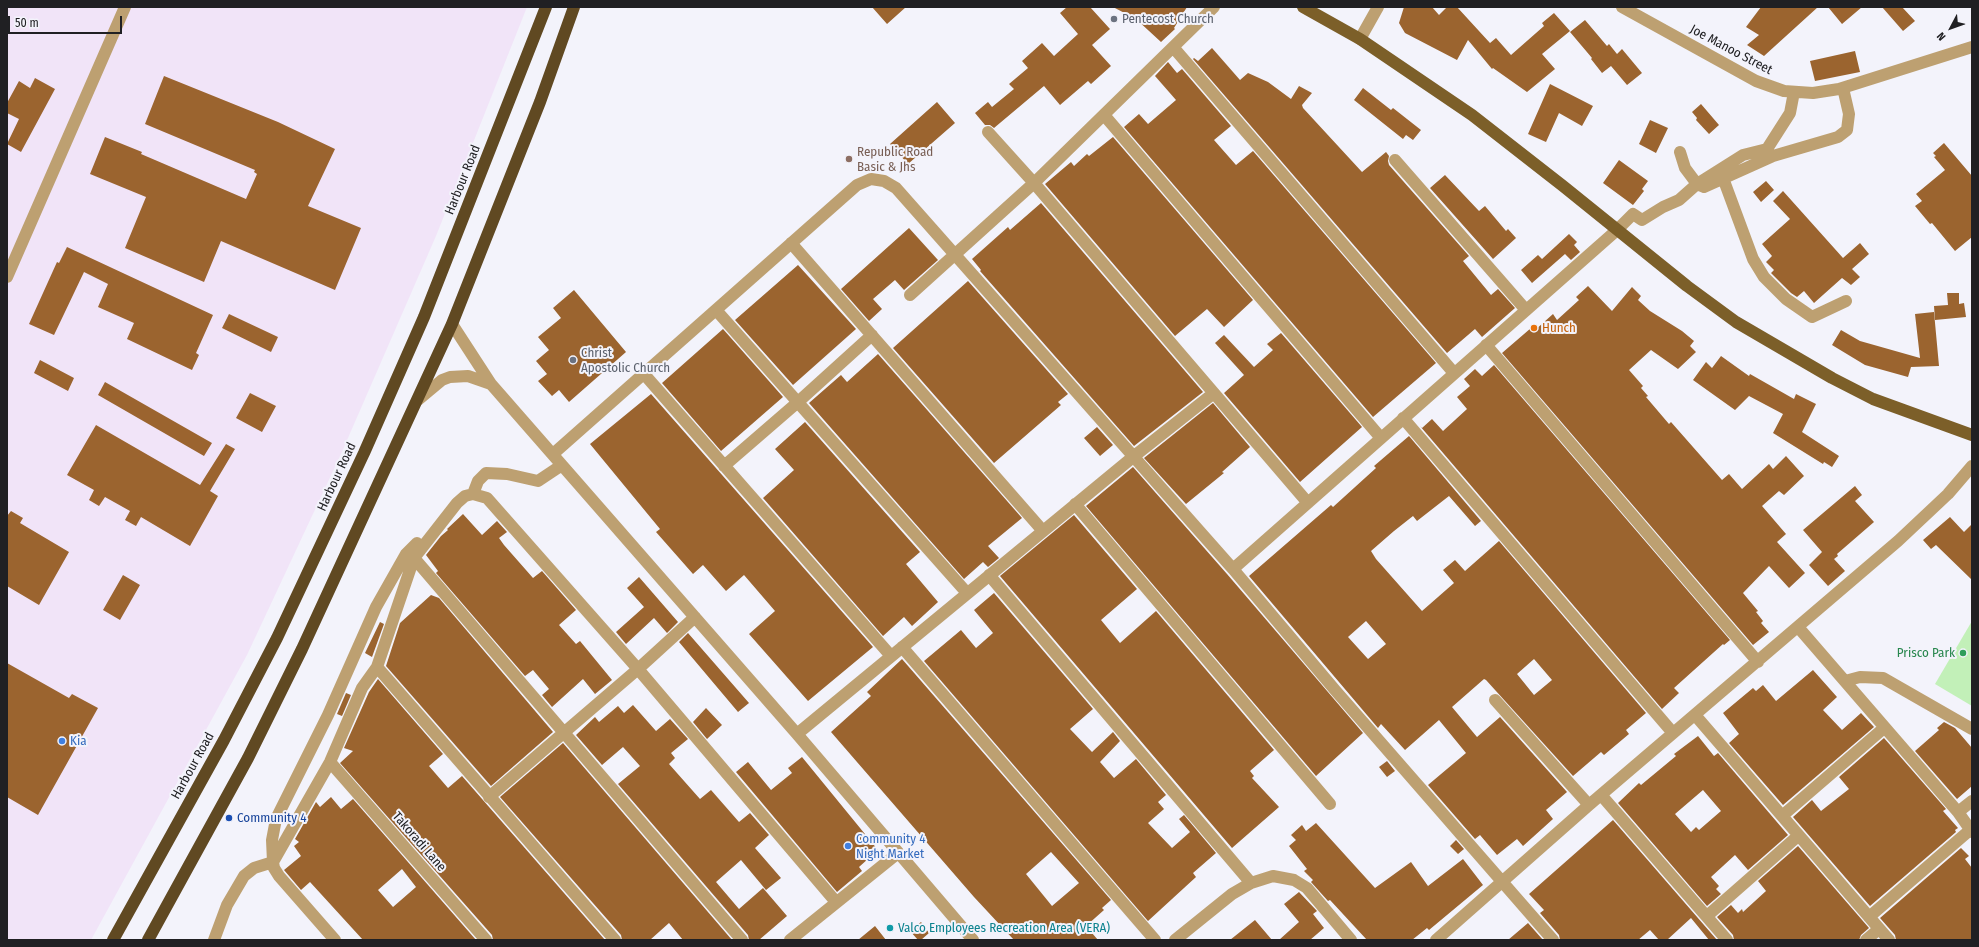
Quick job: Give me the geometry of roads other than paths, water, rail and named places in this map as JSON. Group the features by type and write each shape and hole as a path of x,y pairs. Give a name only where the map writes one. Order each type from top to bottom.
{"highway":[{"name":"Harbour Road","path":"113,940 224,740 277,638 364,453 424,317 546,7"},
{"path":"148,940 248,758 302,649 418,400 452,324 532,124 574,7"}],"main road":[{"path":"1303,7 1360,39 1472,115 1736,322 1784,352 1873,399 1972,436"}],"street":[{"path":"7,277 125,7"},
{"path":"910,295 1034,182 1214,7"},
{"path":"1360,39 1378,7"},
{"name":"Joe Manoo Street","path":"1622,7 1756,81 1784,91 1813,93 1843,88 1972,47"},
{"path":"1173,48 1454,373"},
{"path":"1680,152 1685,168 1697,184 1704,187 1773,156 1838,137 1847,130 1849,114 1843,88"},
{"path":"1233,569 1617,230 1633,214 1642,220 1663,207 1679,200 1697,184 1743,155 1767,149 1790,113 1794,92"},
{"path":"1104,115 1381,438"},
{"path":"988,132 1034,182 1308,503"},
{"path":"1395,160 1526,310"},
{"path":"1723,178 1753,259 1764,277 1786,299 1812,317 1846,301"},
{"path":"553,454 857,185 871,179 884,181 896,188 1233,569 1335,690 1553,940"},
{"path":"792,243 1043,531"},
{"path":"716,310 967,593"},
{"path":"452,324 490,384 562,464 695,617 972,940"},
{"path":"724,466 872,335"},
{"path":"1486,345 1758,662"},
{"path":"644,374 891,656"},
{"path":"418,400 442,380 450,377 468,376 490,384"},
{"path":"796,734 1075,504 1214,393"},
{"path":"1403,418 1673,733"},
{"path":"473,494 478,481 486,473 508,474 538,481 562,464"},
{"path":"1436,940 1673,733 1758,662 1911,529 1948,494 1972,466"},
{"path":"334,940 279,876 274,868 272,840 276,819 328,716 376,607 406,554 464,496 473,494 487,498 498,509 638,669 836,902"},
{"path":"214,940 226,905 244,876 254,868 273,862 330,762 362,688 377,667 414,558 457,503"},
{"path":"1075,504 1330,804"},
{"path":"414,558 742,940"},
{"path":"989,575 1251,883"},
{"path":"489,797 565,734 695,617"},
{"path":"1798,627 1958,812 1971,831 1869,917"},
{"path":"902,647 1155,940"},
{"path":"377,667 615,940"},
{"path":"1845,681 1860,677 1883,678 1972,730"},
{"path":"1495,700 1590,805"},
{"path":"1695,715 1889,940"},
{"path":"1782,816 1884,728"},
{"name":"Takoradi Lane","path":"330,762 486,940"},
{"path":"1602,796 1707,916 1726,940"},
{"path":"1958,812 1972,801"},
{"path":"1707,916 1798,836"},
{"path":"790,940 898,853"},
{"path":"1175,940 1216,907 1251,883 1273,876 1294,880 1307,888 1351,940"},
{"path":"1866,940 1879,929"}],"place":[{"name":"Pentecost Church","path":"1114,19"},
{"name":"Republic Road Basic & Jhs","path":"849,159"},
{"name":"Hunch","path":"1534,328"},
{"name":"Christ Apostolic Church","path":"573,360"},
{"name":"Prisco Park","path":"1963,653"},
{"name":"Kia","path":"62,741"},
{"name":"Community 4","path":"229,818"},
{"name":"Community 4 Night Market","path":"848,846"},
{"name":"Valco Employees Recreation Area (VERA)","path":"890,928"}]}
